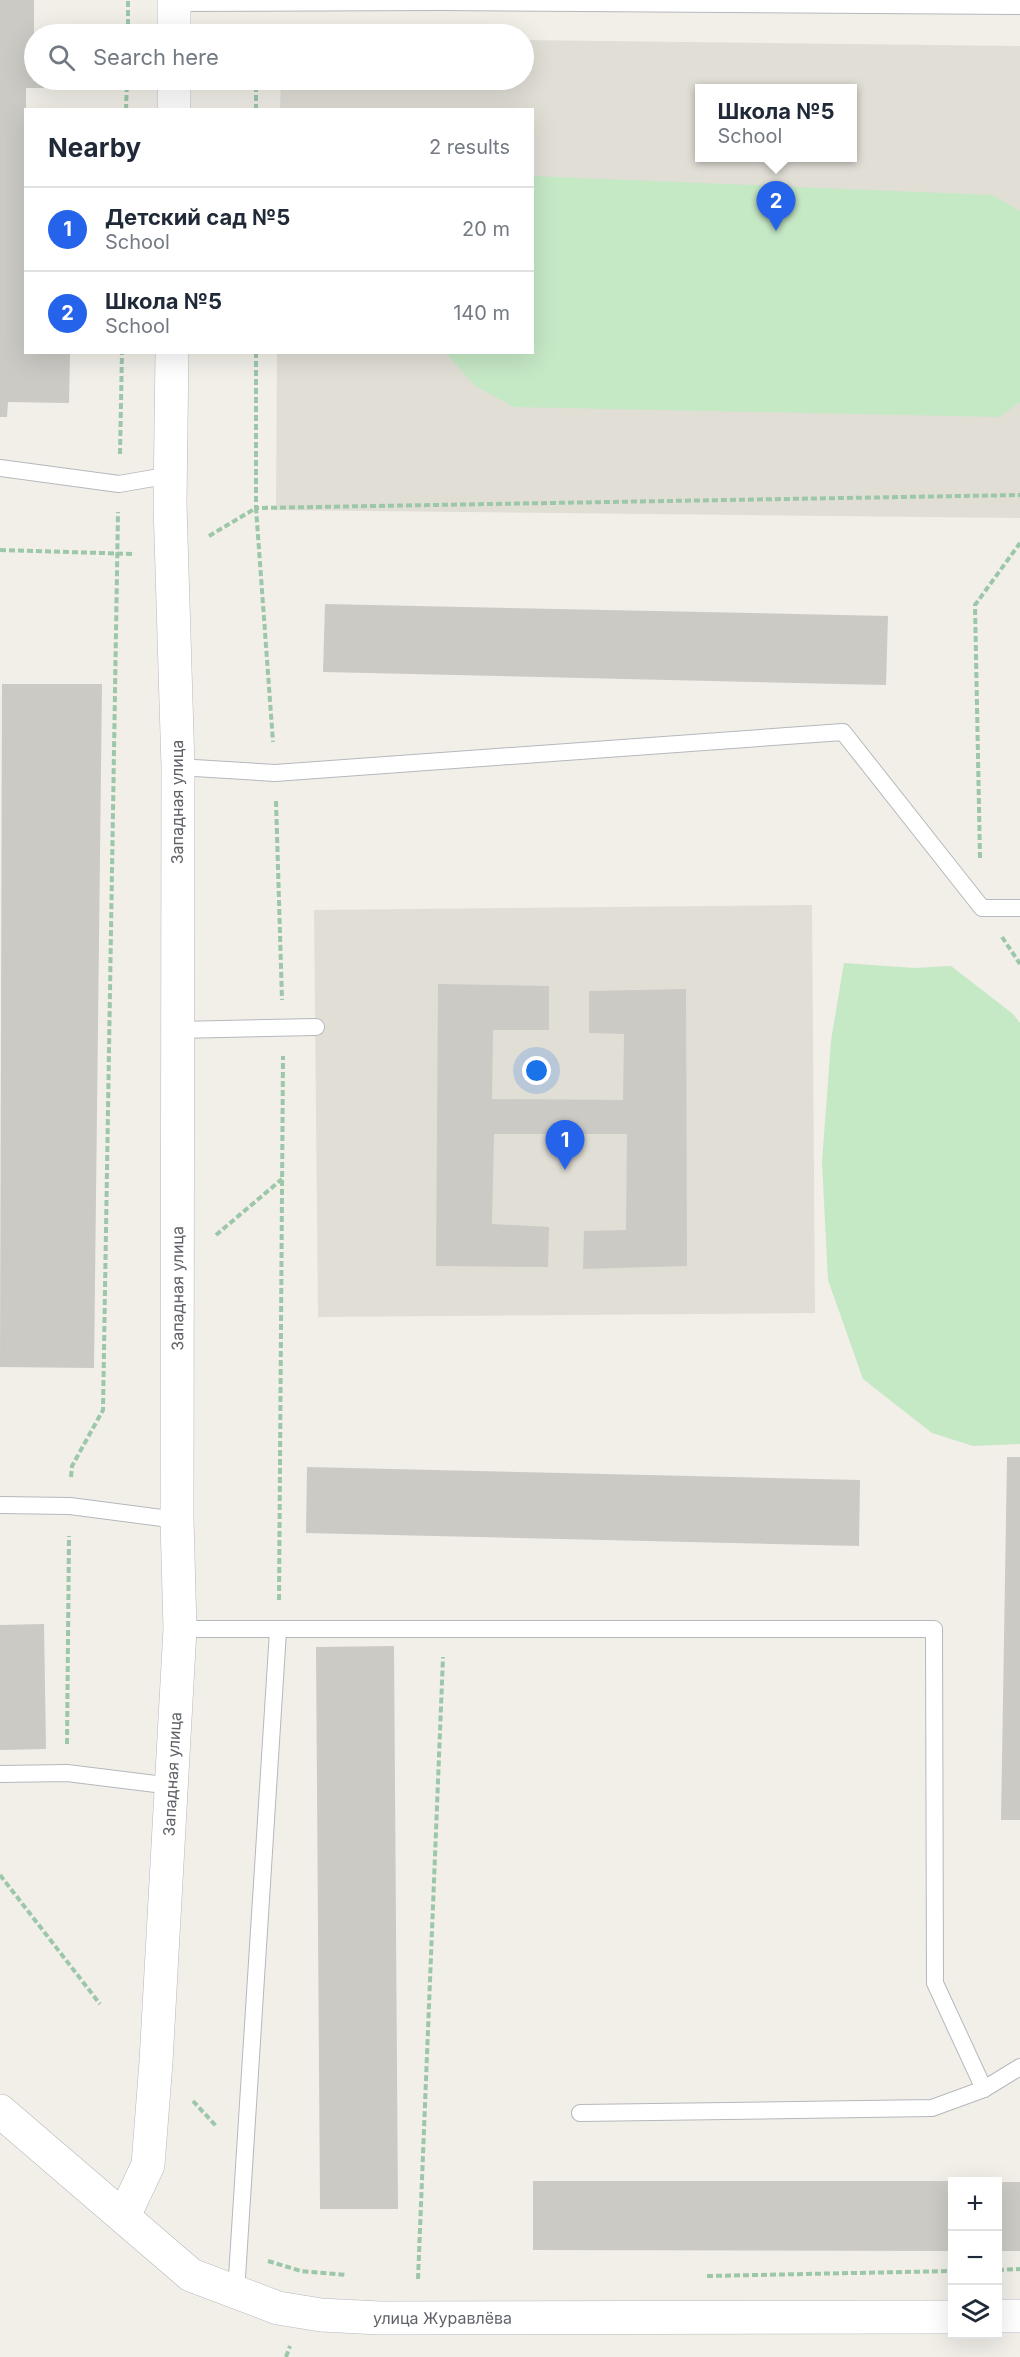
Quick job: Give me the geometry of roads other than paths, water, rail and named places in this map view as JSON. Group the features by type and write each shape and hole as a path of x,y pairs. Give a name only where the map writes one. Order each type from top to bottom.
{"street":[{"path":"174,90 174,108"},
{"name":"Западная улица","path":"124,2216 148,2164 156,2062 180,1629 177,1520 178,767 171,475 172,354"},
{"name":"улица Журавлёва","path":"0,2111 190,2275 278,2308 321,2315 380,2318 948,2317"},
{"path":"1002,2316 1020,2316"}],"lane":[{"path":"174,12 439,1 1020,6"},
{"path":"0,468 119,484 171,475"},
{"path":"178,767 275,773 843,732 982,908 1020,908"},
{"path":"177,1030 316,1027"},
{"path":"0,1505 70,1506 177,1520"},
{"path":"180,1629 278,1631 444,1628 934,1629 935,1983 984,2089"},
{"path":"236,2293 278,1631"},
{"path":"0,1774 67,1773 172,1786"},
{"path":"580,2113 932,2108 984,2089 1020,2067"}],"place":[{"name":"Школа №5","path":"776,231"},
{"name":"Детский сад №5","path":"565,1170"}]}
